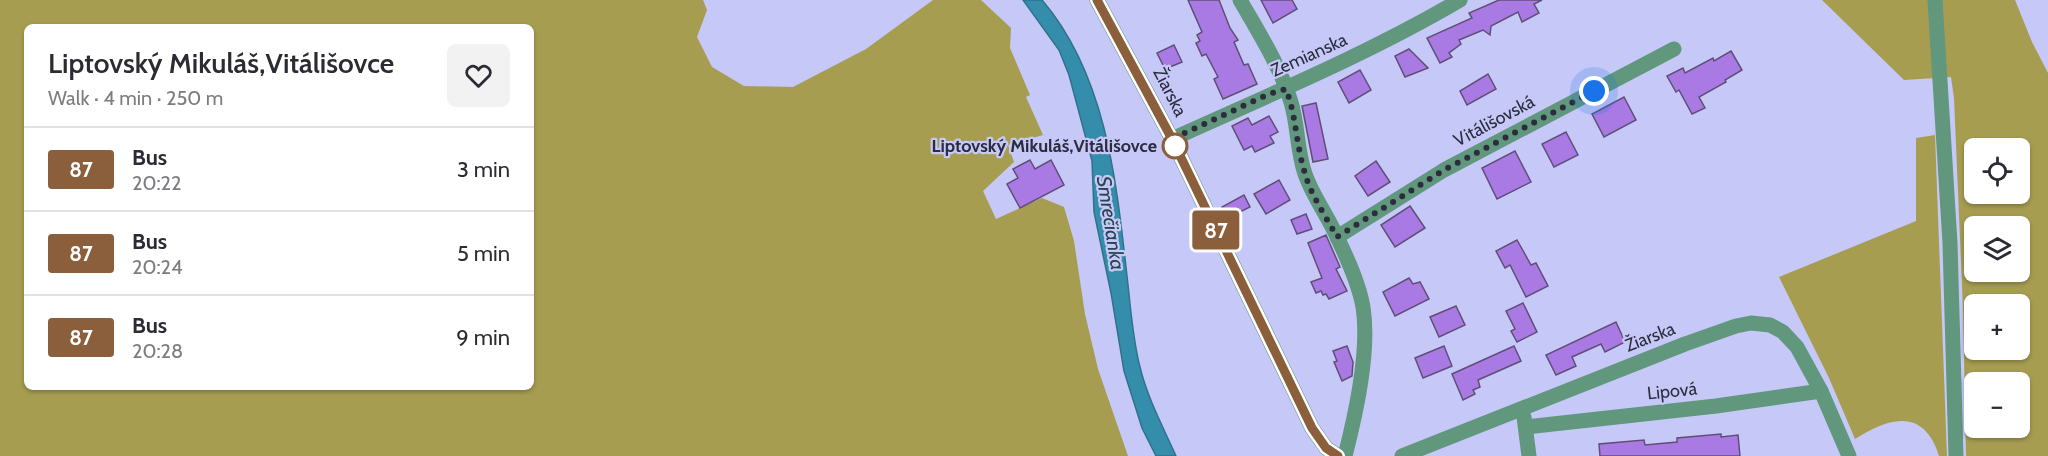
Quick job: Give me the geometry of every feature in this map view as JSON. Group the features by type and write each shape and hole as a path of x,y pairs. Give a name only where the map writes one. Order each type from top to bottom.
{"street":[{"name":"Žiarska","path":"1097,0 1172,139 1312,428 1326,448 1338,456"},
{"path":"1240,0 1280,74 1291,103 1304,170 1311,190 1337,237 1355,280 1363,307 1364,330 1356,412 1345,456"},
{"name":"Zemianska","path":"1172,139 1269,94 1286,89 1397,35 1460,0"},
{"path":"1935,0 1950,243 1956,456"},
{"name":"Vitálišovská","path":"1337,237 1444,170 1674,49"},
{"name":"Žiarska","path":"1402,456 1685,344 1751,323 1770,324 1783,332 1797,346 1821,392 1849,456"},
{"name":"Lipová","path":"1526,427 1821,392"},
{"path":"1523,407 1529,456"}],"shaded area":[{"path":"0,0 703,0 707,10 697,37 712,67 744,86 793,87 866,49 933,0 981,0 1011,28 1010,48 1030,95 1026,97 1043,135 1008,145 1014,162 983,191 996,219 1042,198 1064,207 1074,241 1085,314 1098,369 1128,456 0,456"},
{"path":"1822,0 2015,0 2032,42 2048,73 2048,456 1966,456 1966,438 2030,438 2030,372 1964,372 1964,360 2030,360 2030,294 1964,294 1964,358 1954,98 1951,77 1904,80"},
{"path":"1935,135 1947,456 1939,456 1932,440 1923,429 1914,423 1905,421 1885,424 1855,439 1829,378 1779,277 1916,221 1916,138"}],"water":[{"name":"Smrečianka","path":"1023,0 1042,0 1064,30 1082,63 1095,98 1106,135 1113,172 1138,357 1151,401 1176,456 1156,456 1142,428 1124,371 1094,212 1092,161 1069,75 1059,50"}],"building":[{"path":"1188,0 1219,0 1230,28 1238,40 1234,42 1244,65 1248,64 1257,84 1223,99 1214,79 1218,77 1206,54 1202,56 1196,43 1200,41 1197,35 1202,32"},
{"path":"1261,0 1292,0 1297,9 1273,23"},
{"path":"1499,0 1542,0 1534,4 1539,13 1522,22 1518,12 1491,26 1490,35 1483,30 1459,40 1461,44 1449,53 1452,57 1440,63 1427,38 1472,18 1469,13"},
{"path":"1174,45 1182,62 1165,69 1157,53"},
{"path":"1409,49 1428,68 1405,77 1395,56"},
{"path":"1731,51 1742,70 1699,97 1705,108 1692,114 1679,90 1676,92 1667,76 1683,68 1685,73"},
{"path":"1360,70 1371,90 1349,103 1338,82"},
{"path":"1488,74 1496,89 1467,105 1460,91"},
{"path":"1624,97 1636,120 1604,137 1592,114"},
{"path":"1316,103 1328,159 1313,162 1302,106"},
{"path":"1269,116 1278,132 1270,136 1274,143 1255,152 1252,146 1244,150 1232,126 1248,118 1252,125"},
{"path":"1566,132 1578,155 1554,167 1542,144"},
{"path":"1515,151 1531,182 1497,199 1482,168"},
{"path":"1030,160 1035,169 1051,160 1064,185 1020,208 1007,184 1018,178 1013,169"},
{"path":"1376,161 1390,182 1368,196 1355,176"},
{"path":"1279,180 1290,200 1266,214 1254,194"},
{"path":"1244,195 1250,207 1228,218 1222,207"},
{"path":"1410,206 1425,228 1395,247 1381,225"},
{"path":"1306,214 1312,229 1297,234 1291,220"},
{"path":"1326,235 1340,267 1336,269 1347,291 1329,299 1321,291 1316,293 1311,282 1322,278 1308,243"},
{"path":"1517,240 1531,265 1536,263 1548,286 1526,297 1510,265 1505,268 1496,251"},
{"path":"1409,278 1413,284 1420,282 1429,299 1395,316 1383,292"},
{"path":"1523,303 1537,332 1517,342 1511,331 1515,329 1506,311"},
{"path":"1456,306 1465,325 1439,337 1430,317"},
{"path":"1616,322 1625,342 1605,352 1601,344 1572,357 1576,366 1556,375 1546,355"},
{"path":"1347,346 1353,362 1352,376 1342,381 1334,362 1337,361 1333,351"},
{"path":"1444,346 1452,366 1423,378 1415,358"},
{"path":"1514,346 1521,361 1478,380 1480,387 1473,390 1475,394 1463,400 1452,374"},
{"path":"1721,434 1721,437 1738,435 1740,456 1600,456 1599,444 1644,440 1645,445 1677,442 1677,438"}],"bus line":[{"name":"87","path":"1097,0 1172,139 1312,428 1326,448 1338,456"}],"place":[{"name":"Liptovský Mikuláš,Vitálišovce","path":"1175,146"}],"route":[{"path":"1175,146 1172,139 1269,94 1286,89 1291,103 1304,170 1311,190 1337,237 1405,192 1594,91"}]}
